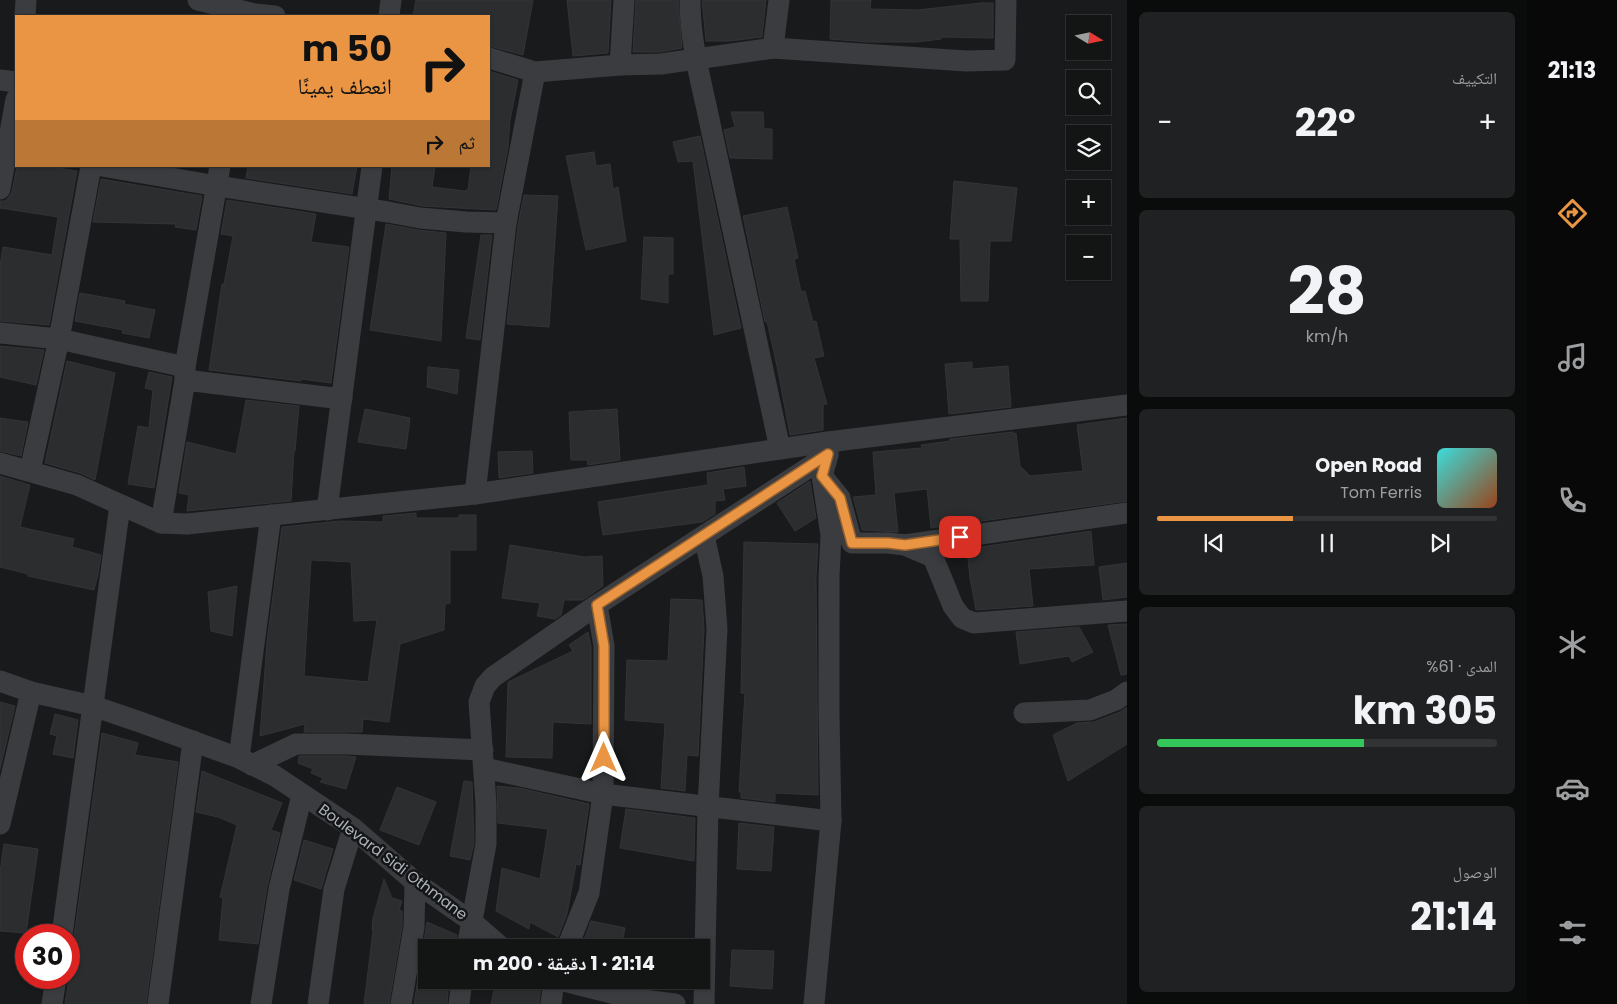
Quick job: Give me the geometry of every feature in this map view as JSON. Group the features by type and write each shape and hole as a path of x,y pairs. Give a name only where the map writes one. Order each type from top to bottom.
{"street":[{"path":"25,15 26,0"},
{"path":"198,0 261,12"},
{"path":"389,15 391,0"},
{"path":"620,65 624,0"},
{"path":"690,0 690,22 695,59 780,449"},
{"path":"773,48 778,0"},
{"path":"490,58 535,72 620,65 660,64 773,48 966,62 1005,60 1006,0"},
{"path":"475,494 506,223 535,72"},
{"path":"0,80 15,82"},
{"path":"0,189 12,147 15,111"},
{"path":"30,471 59,339 91,167"},
{"path":"114,167 218,176 420,218 506,223"},
{"path":"327,510 372,167"},
{"path":"162,523 218,176"},
{"path":"0,333 59,339 185,373 342,399"},
{"path":"0,463 77,486 162,523 187,524 475,494 780,449 828,448 1127,405"},
{"path":"814,1004 831,820 829,577 831,535 822,476 828,448"},
{"path":"468,939 486,844 479,702 485,686 493,677 597,605 704,536 828,448"},
{"path":"822,476 840,498 852,543 905,545 1127,513"},
{"path":"63,924 120,505"},
{"path":"270,515 245,762 296,744 346,744 483,759 603,794 831,820"},
{"path":"704,536 713,576 717,629 708,807 704,1004"},
{"path":"905,545 933,557 953,606 962,618 974,624 1127,611"},
{"path":"571,939 589,893 603,794 604,646 597,605"},
{"name":"Boulevard Sidi Othmane","path":"0,681 31,692 93,706 140,722 193,741 275,776 353,828 416,882 471,921 492,939"},
{"path":"0,824 31,692"},
{"path":"1024,713 1090,710 1116,700 1127,692"},
{"path":"158,1004 193,741"},
{"path":"261,1004 279,888 302,794"},
{"path":"318,1004 334,889 353,828"},
{"path":"401,1004 414,927 416,882"},
{"path":"52,1004 54,989"},
{"path":"459,1004 461,989"},
{"path":"551,1004 553,989"},
{"path":"598,989 635,998 675,1004"}],"building":[{"path":"416,0 533,0 523,55 490,46 490,15 413,15"},
{"path":"567,0 611,0 608,53 573,56"},
{"path":"636,0 678,0 682,48 660,52 633,52"},
{"path":"702,0 766,0 762,37 730,41 706,41"},
{"path":"831,0 871,0 870,9 918,10 993,3 993,38 941,37 941,39 917,42 868,42 830,39"},
{"path":"490,71 518,80 496,210 422,206 389,199 392,167 435,167 432,187 468,190 471,167 490,167"},
{"path":"731,112 763,112 764,129 772,129 772,159 730,158 724,130 735,127"},
{"path":"700,136 741,328 714,335 693,161 678,162 673,142"},
{"path":"594,152 596,166 610,164 613,189 618,187 626,241 586,250 566,156"},
{"path":"17,167 52,167 77,171 49,325 0,321 0,266 3,247 52,255 58,217 0,208 0,201 5,201 12,192"},
{"path":"248,167 357,167 352,194 246,178"},
{"path":"101,179 202,196 196,230 175,227 176,224 93,222"},
{"path":"954,181 1017,188 1011,241 990,241 988,301 961,301 960,239 950,239"},
{"path":"524,195 558,196 549,327 507,324 518,225"},
{"path":"227,200 316,214 311,242 349,247 331,383 209,370 222,284 224,284 233,236 221,234"},
{"path":"787,207 798,258 794,259 801,292 805,291 813,322 816,321 824,356 814,358 827,404 823,404 823,430 790,435 777,366 767,321 765,322 743,216"},
{"path":"386,224 446,233 441,341 370,330"},
{"path":"481,235 492,235 480,340 466,338"},
{"path":"644,237 673,238 673,274 668,274 668,303 641,299"},
{"path":"80,293 125,301 124,304 155,310 149,338 122,333 123,330 75,321"},
{"path":"0,346 44,350 36,385 0,377"},
{"path":"67,361 115,373 95,480 80,473 45,463"},
{"path":"972,362 972,369 1008,366 1011,407 949,414 945,364"},
{"path":"428,367 459,370 457,394 427,387"},
{"path":"149,372 172,377 154,488 128,484 138,426 149,428 153,390 145,388"},
{"path":"246,400 299,406 291,501 187,511 189,495 179,493 187,442 236,454"},
{"path":"365,409 410,418 406,449 358,442"},
{"path":"617,409 620,460 588,465 587,460 571,460 569,412"},
{"path":"0,418 28,422 21,456 0,451"},
{"path":"1127,418 1127,501 931,528 927,489 894,493 898,532 862,530 853,497 876,495 873,452 922,448 921,445 950,441 950,439 1013,432 1013,434 1016,433 1020,466 1030,476 1083,471 1077,425"},
{"path":"532,451 533,473 499,478 498,452"},
{"path":"744,467 746,486 723,489 725,500 715,501 715,514 702,522 603,535 598,502 708,485 707,473"},
{"path":"0,476 30,485 20,527 74,539 72,547 101,555 94,590 28,576 28,574 0,567"},
{"path":"810,481 816,518 795,531 777,503"},
{"path":"416,513 416,518 459,518 459,515 476,515 476,550 450,550 450,603 445,604 444,630 400,644 389,722 363,719 362,732 304,732 305,724 260,736 267,642 282,527 340,521 383,522 383,516","holes":["311,560 351,562 354,621 377,620 368,682 304,676"]},
{"path":"1091,531 1094,565 1029,569 1033,606 976,610 967,549"},
{"path":"744,542 818,544 816,577 818,795 775,793 775,802 741,798 741,792 739,792 745,693 741,693"},
{"path":"510,545 584,557 602,556 603,586 583,600 564,600 561,615 555,619 537,616 540,603 502,598"},
{"path":"1127,563 1127,597 1103,600 1099,567"},
{"path":"237,586 232,636 211,631 208,592"},
{"path":"671,599 702,600 704,629 698,756 687,755 685,791 661,788 665,723 625,720 627,660 668,661"},
{"path":"1127,624 1127,674 1121,675 1108,625"},
{"path":"1079,627 1093,652 1072,662 1069,656 1020,664 1016,632"},
{"path":"588,632 591,647 591,724 553,722 552,758 506,757 508,682 573,651 569,645"},
{"path":"0,702 15,706 0,769"},
{"path":"1127,707 1127,744 1068,781 1053,735 1077,723 1094,722 1120,712"},
{"path":"55,714 78,720 73,758 53,754 57,736 50,734"},
{"path":"102,733 138,743 135,755 178,762 146,1004 65,1004 67,989 80,989 80,924 76,924"},
{"path":"299,756 356,757 346,789 320,782 323,778 311,773 313,769 298,763"},
{"path":"202,771 282,803 271,830 280,833 267,887 258,944 219,940 223,898 220,897 237,825 218,817 196,812"},
{"path":"464,781 472,782 474,843 470,860 450,856"},
{"path":"497,786 519,788 589,804 580,865 576,864 567,914 558,937 530,922 529,929 496,911 502,868 540,879 548,829 498,823"},
{"path":"397,787 436,802 419,845 380,830"},
{"path":"626,809 695,818 694,861 620,848"},
{"path":"739,823 774,827 771,871 737,869"},
{"path":"304,840 333,849 321,889 294,880"},
{"path":"4,844 38,849 27,924 15,924 15,932 0,931 0,872"},
{"path":"384,879 392,898 402,901 399,910 402,911 402,926 389,1004 364,1004 373,918"},
{"path":"591,921 625,928 623,939 584,939"},
{"path":"427,922 457,935 456,939 424,939"},
{"path":"732,950 774,951 772,989 730,986"},
{"path":"418,979 418,989 448,989 447,1004 414,1004"},
{"path":"494,989 540,989 539,1004 491,1004"}],"route":[{"path":"604,758 604,646 597,605 828,454 822,476 840,498 852,543 905,545 960,537"}]}
